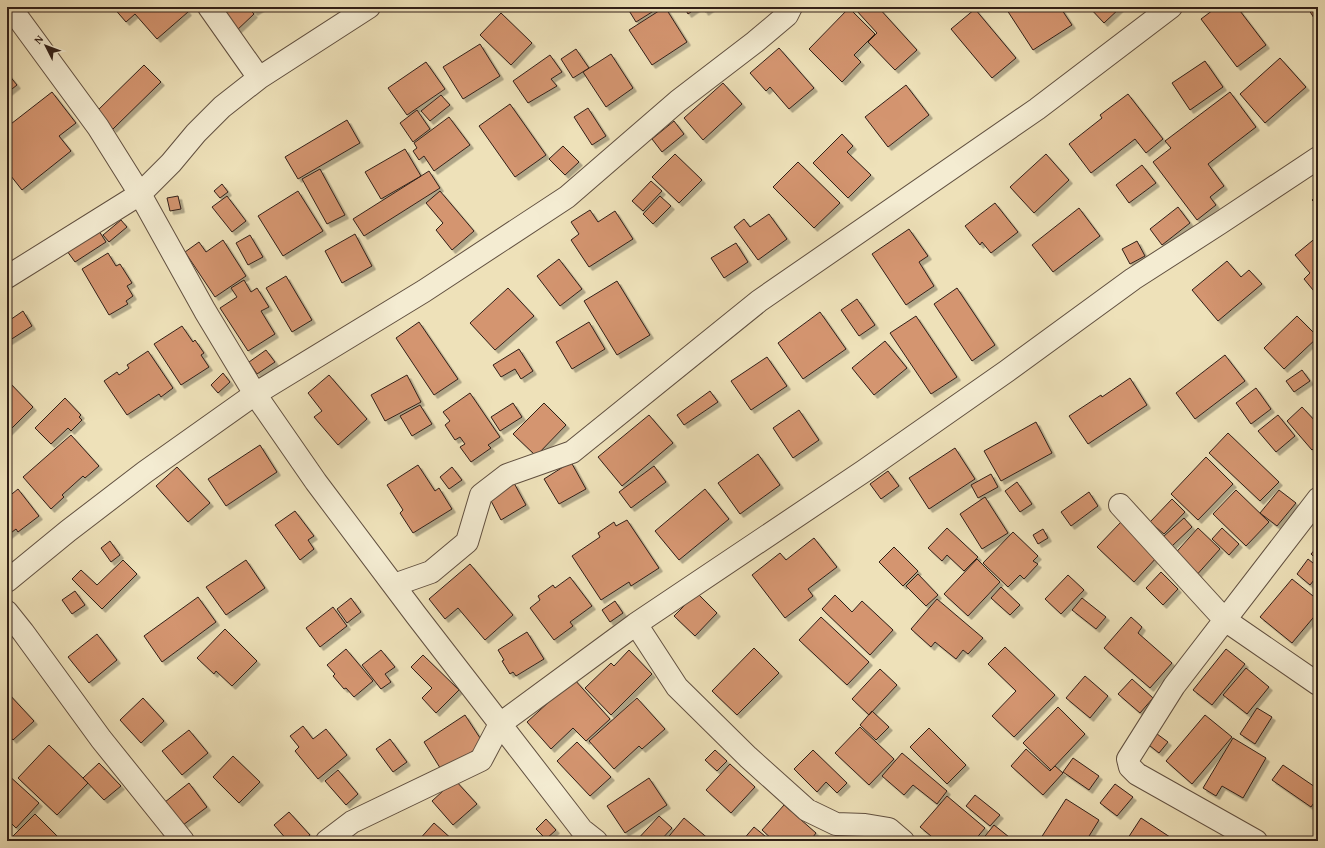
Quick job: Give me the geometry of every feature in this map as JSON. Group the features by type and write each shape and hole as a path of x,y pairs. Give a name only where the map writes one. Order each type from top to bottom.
{"street":[{"path":"10,7 98,127 140,194 205,312 255,394 316,482 582,830 596,841"},
{"path":"209,7 259,78"},
{"path":"7,277 140,194 222,107 259,78 369,7"},
{"path":"7,581 68,531 145,472 255,394 424,291 567,197 678,101 787,15 791,7"},
{"path":"394,585 431,572 467,542 481,495 507,475 572,452 759,301 1037,109 1171,7"},
{"path":"326,841 352,822 480,760 500,724 636,624 864,471 974,394 1133,279 1318,158"},
{"path":"7,256 30,262"},
{"path":"1256,841 1137,774 1130,767 1128,759 1174,686 1318,500"},
{"path":"1120,505 1225,620 1318,684"},
{"path":"7,612 101,739 183,841"},
{"path":"636,624 678,687 748,757 807,810 836,824 865,825 889,829 903,841"}],"building":[{"path":"113,7 184,7 188,12 157,39 135,14 126,22"},
{"path":"231,7 248,7 254,14 235,32 221,17"},
{"path":"250,7 262,7 254,12"},
{"path":"631,7 660,7 636,22 628,9"},
{"path":"665,7 687,42 652,65 629,30"},
{"path":"684,7 698,7 688,14"},
{"path":"702,7 712,7 705,12"},
{"path":"859,7 878,7 917,50 895,70 868,42 877,33 856,10"},
{"path":"1005,7 1060,7 1072,25 1033,50"},
{"path":"1089,7 1121,7 1104,23"},
{"path":"1217,7 1237,7 1266,45 1237,67 1201,19"},
{"path":"1307,7 1318,7 1318,15 1314,18"},
{"path":"849,8 875,34 854,55 861,62 842,82 809,49"},
{"path":"975,9 1016,58 992,78 951,29"},
{"path":"501,13 532,43 511,65 480,35"},
{"path":"480,44 500,76 463,99 443,67"},
{"path":"779,48 814,88 789,109 770,87 766,91 750,73"},
{"path":"576,49 589,68 573,78 561,59"},
{"path":"611,54 633,88 606,107 583,72"},
{"path":"550,55 562,72 551,79 557,86 528,103 513,81"},
{"path":"1280,58 1306,87 1265,123 1240,94"},
{"path":"1205,61 1223,87 1190,110 1172,83"},
{"path":"426,62 445,89 407,115 388,88"},
{"path":"144,65 161,82 113,129 96,112"},
{"path":"8,74 17,85 7,93 7,75"},
{"path":"723,83 742,104 703,140 684,118"},
{"path":"906,85 929,115 888,147 865,117"},
{"path":"52,92 76,123 59,136 71,151 22,190 7,171 7,127"},
{"path":"1230,92 1256,127 1208,164 1224,186 1210,197 1216,205 1197,220 1153,162 1171,148 1165,141"},
{"path":"1128,94 1163,139 1146,153 1135,139 1091,173 1069,144 1102,118 1100,115"},
{"path":"441,95 450,105 430,121 421,111"},
{"path":"510,104 546,155 515,177 479,126"},
{"path":"588,108 606,136 592,145 574,117"},
{"path":"417,110 430,129 413,142 400,123"},
{"path":"449,117 470,145 434,171 424,156 419,160 413,151 417,148 414,143"},
{"path":"347,120 360,143 298,179 285,157"},
{"path":"674,121 684,134 662,152 652,139"},
{"path":"842,134 853,146 847,152 871,175 848,198 813,163"},
{"path":"563,146 579,162 565,175 549,159"},
{"path":"405,149 421,176 381,199 365,172"},
{"path":"675,154 702,180 679,203 652,177"},
{"path":"1046,154 1069,180 1034,213 1010,187"},
{"path":"798,162 840,203 814,228 773,187"},
{"path":"1142,165 1156,183 1129,203 1116,185"},
{"path":"320,169 345,215 327,224 302,179"},
{"path":"429,171 440,188 364,236 353,219"},
{"path":"651,181 662,191 643,211 632,201"},
{"path":"222,184 228,192 220,198 214,191"},
{"path":"298,191 323,231 283,256 258,216"},
{"path":"440,191 474,231 452,250 436,230 443,223 426,203"},
{"path":"1318,195 1318,206 1312,200"},
{"path":"178,196 181,209 170,211 167,198"},
{"path":"227,196 246,221 232,232 212,207"},
{"path":"660,196 671,206 653,224 643,214"},
{"path":"995,203 1018,232 991,253 982,242 980,245 965,226"},
{"path":"1178,207 1190,223 1162,245 1150,229"},
{"path":"1079,208 1100,236 1053,272 1032,245"},
{"path":"590,210 598,222 615,211 633,239 589,267 571,240 579,234 571,222"},
{"path":"769,214 787,239 758,260 734,227 744,219 750,227"},
{"path":"121,220 127,227 109,242 103,235"},
{"path":"909,229 928,256 919,262 934,286 906,305 872,254"},
{"path":"99,231 106,242 75,262 67,251"},
{"path":"355,234 372,266 342,283 325,251"},
{"path":"250,235 263,257 248,265 236,243"},
{"path":"1318,236 1318,296 1304,279 1310,273 1295,255"},
{"path":"223,240 246,276 215,297 185,252 199,242 206,252"},
{"path":"1137,241 1145,256 1130,264 1122,249"},
{"path":"736,243 748,262 724,278 711,258"},
{"path":"108,253 116,266 120,264 132,283 127,286 133,296 126,301 128,304 109,315 82,269"},
{"path":"559,259 582,289 560,306 537,276"},
{"path":"1227,261 1241,277 1249,270 1262,284 1218,321 1192,290"},
{"path":"286,276 312,320 292,332 266,288"},
{"path":"244,280 251,292 257,288 269,307 261,311 275,334 248,351 220,308 237,297 231,288"},
{"path":"617,281 650,335 617,355 584,301"},
{"path":"508,288 534,316 495,350 470,323"},
{"path":"957,288 995,345 972,361 934,304"},
{"path":"857,299 875,325 859,336 841,310"},
{"path":"23,311 32,326 7,342 7,322"},
{"path":"820,312 846,349 803,379 778,343"},
{"path":"916,316 957,377 931,394 890,333"},
{"path":"1297,316 1318,337 1284,369 1264,348"},
{"path":"419,322 458,379 434,395 396,338"},
{"path":"589,322 605,349 572,369 556,342"},
{"path":"182,326 193,342 195,340 204,353 201,355 209,367 181,385 154,344"},
{"path":"885,341 907,368 874,395 852,368"},
{"path":"519,349 533,371 521,379 515,369 501,377 493,365"},
{"path":"266,350 275,362 257,374 249,362"},
{"path":"148,351 173,388 161,397 159,394 127,415 104,381 117,372 119,375 129,368 127,365"},
{"path":"1225,355 1245,381 1195,419 1176,393"},
{"path":"767,357 787,386 751,410 731,381"},
{"path":"1302,370 1310,381 1294,392 1286,381"},
{"path":"223,373 230,382 218,393 211,385"},
{"path":"329,375 367,419 338,445 314,417 322,411 308,393"},
{"path":"407,375 421,402 385,421 371,395"},
{"path":"1130,378 1147,405 1088,444 1069,416 1101,395 1102,397"},
{"path":"7,380 33,407 7,433"},
{"path":"1256,388 1271,409 1251,424 1236,403"},
{"path":"710,391 718,402 684,425 677,415"},
{"path":"470,393 500,437 488,445 491,448 471,462 460,447 465,444 460,437 455,440 445,425 450,421 443,412"},
{"path":"65,398 81,415 79,417 82,420 71,431 68,428 51,444 35,428"},
{"path":"513,403 522,417 500,431 491,417"},
{"path":"544,403 566,425 536,456 513,434"},
{"path":"420,405 432,424 412,436 400,416"},
{"path":"1302,407 1318,424 1318,444 1312,450 1287,421"},
{"path":"799,410 819,440 793,458 773,428"},
{"path":"649,415 673,443 622,486 598,457"},
{"path":"1278,415 1295,436 1276,452 1258,431"},
{"path":"1036,422 1052,453 1001,481 984,451"},
{"path":"1228,433 1279,482 1260,501 1209,453"},
{"path":"71,435 99,466 85,478 83,476 62,495 64,497 51,509 23,477"},
{"path":"260,445 277,472 226,506 208,479"},
{"path":"955,448 975,479 929,509 909,478"},
{"path":"758,454 780,485 740,514 718,483"},
{"path":"1206,457 1233,484 1198,520 1171,494"},
{"path":"571,462 586,489 559,504 544,479"},
{"path":"418,465 435,491 439,488 452,509 413,533 400,513 403,510 387,485"},
{"path":"654,466 666,482 631,508 619,492"},
{"path":"177,467 210,503 188,522 156,486"},
{"path":"452,467 462,480 449,489 440,477"},
{"path":"888,471 899,486 881,499 870,484"},
{"path":"991,474 998,487 978,498 971,485"},
{"path":"1017,482 1032,504 1020,512 1005,491"},
{"path":"514,483 526,505 501,520 489,497"},
{"path":"18,489 39,516 18,532 16,529 7,536 7,498"},
{"path":"705,489 729,519 679,560 655,531"},
{"path":"1236,490 1269,522 1246,546 1213,514"},
{"path":"1279,490 1296,503 1277,526 1260,513"},
{"path":"1089,492 1098,506 1071,526 1061,512"},
{"path":"985,497 1008,533 982,549 960,514"},
{"path":"1172,499 1185,512 1164,534 1150,522"},
{"path":"295,511 314,536 308,540 314,549 300,560 275,525"},
{"path":"1184,518 1192,527 1172,546 1163,537"},
{"path":"627,520 659,568 631,586 629,582 601,600 572,556 600,537 598,533 614,522 616,526"},
{"path":"1121,522 1158,556 1134,582 1097,547"},
{"path":"947,528 978,557 964,571 947,555 942,561 928,548"},
{"path":"1198,528 1220,549 1194,578 1171,558"},
{"path":"1222,528 1239,544 1229,555 1212,539"},
{"path":"1043,529 1048,538 1038,544 1033,535"},
{"path":"1013,532 1038,556 1033,561 1038,564 1024,579 1020,575 1008,587 983,563"},
{"path":"814,538 837,567 808,589 813,596 785,618 752,575 780,553 786,560"},
{"path":"110,541 120,555 111,562 101,548"},
{"path":"1318,546 1318,561 1311,554"},
{"path":"894,547 918,571 903,586 879,562"},
{"path":"977,559 1000,582 968,616 944,594"},
{"path":"1308,559 1318,567 1318,575 1310,585 1297,574"},
{"path":"123,560 137,574 102,609 72,579 81,570 97,585"},
{"path":"246,560 265,588 226,615 206,587"},
{"path":"470,564 513,615 485,640 458,608 445,619 429,599"},
{"path":"1161,572 1178,589 1163,605 1146,588"},
{"path":"918,574 938,595 926,606 906,586"},
{"path":"1068,575 1084,590 1061,614 1045,599"},
{"path":"570,577 592,606 570,622 573,626 554,640 530,608 540,600 538,596 553,585 555,588"},
{"path":"1292,579 1318,600 1318,612 1292,643 1260,617"},
{"path":"1001,587 1020,605 1010,615 991,598"},
{"path":"75,591 85,605 72,614 62,600"},
{"path":"697,593 717,613 695,636 674,616"},
{"path":"835,595 852,612 862,601 893,630 870,655 822,609"},
{"path":"198,597 216,622 162,662 144,636"},
{"path":"351,598 361,612 347,623 337,609"},
{"path":"1082,598 1106,617 1096,629 1072,610"},
{"path":"937,599 983,638 968,654 963,650 956,659 935,642 931,647 911,629"},
{"path":"615,601 623,613 610,622 602,610"},
{"path":"333,607 347,626 320,647 306,628"},
{"path":"821,617 869,662 847,685 799,640"},
{"path":"1131,617 1142,627 1138,633 1172,663 1150,688 1104,648"},
{"path":"225,629 257,661 232,686 216,671 214,674 197,658"},
{"path":"527,632 544,659 516,676 513,672 510,674 502,661 504,660 498,650"},
{"path":"97,634 117,660 89,683 68,657"},
{"path":"1005,647 1055,695 1014,737 992,716 1016,691 988,664"},
{"path":"754,648 779,673 737,715 712,691"},
{"path":"346,649 373,681 354,697 346,688 344,689 333,676 335,674 327,665"},
{"path":"1226,649 1245,664 1212,705 1193,690"},
{"path":"381,650 395,667 385,674 391,682 381,689 362,665"},
{"path":"629,650 652,674 611,715 585,688 611,663 614,666"},
{"path":"423,655 459,690 436,713 422,698 432,688 411,667"},
{"path":"1246,668 1269,687 1247,714 1223,695"},
{"path":"880,669 897,685 869,715 852,699"},
{"path":"1085,676 1108,696 1090,718 1066,698"},
{"path":"574,679 610,719 586,741 573,728 551,749 527,722"},
{"path":"1132,679 1153,698 1140,713 1118,694"},
{"path":"7,692 34,721 13,740 7,733"},
{"path":"143,698 164,721 141,743 120,720"},
{"path":"637,698 665,729 642,749 639,746 614,769 589,741"},
{"path":"1058,707 1085,734 1051,770 1023,743"},
{"path":"1257,708 1272,717 1255,744 1240,734"},
{"path":"872,711 889,727 876,740 860,725"},
{"path":"465,715 484,744 442,771 424,742"},
{"path":"1205,715 1232,737 1192,784 1166,761"},
{"path":"303,726 313,739 326,729 347,755 318,779 295,751 299,747 290,736"},
{"path":"860,727 894,759 869,785 835,753"},
{"path":"929,728 966,765 947,784 910,747"},
{"path":"189,730 208,753 182,775 162,751"},
{"path":"1153,731 1168,742 1159,753 1145,742"},
{"path":"1233,738 1266,758 1243,798 1222,786 1216,796 1203,788"},
{"path":"390,739 407,762 393,772 376,749"},
{"path":"577,742 611,777 590,796 557,761"},
{"path":"49,745 88,783 57,815 18,778"},
{"path":"1026,749 1050,771 1055,766 1063,773 1043,795 1011,766"},
{"path":"715,750 727,761 717,771 705,760"},
{"path":"813,750 847,783 837,793 826,782 817,792 794,769"},
{"path":"902,753 947,791 937,804 913,785 904,795 882,776"},
{"path":"233,756 260,782 239,803 213,777"},
{"path":"1073,758 1099,776 1089,790 1063,772"},
{"path":"99,763 121,786 104,800 83,778"},
{"path":"730,764 755,787 731,813 706,790"},
{"path":"1283,765 1318,789 1318,797 1311,807 1272,780"},
{"path":"338,770 358,794 346,805 325,781"},
{"path":"7,774 39,803 16,828 7,819"},
{"path":"649,778 667,805 625,833 607,806"},
{"path":"455,780 477,804 453,825 432,801"},
{"path":"189,783 207,807 183,825 165,802"},
{"path":"1115,784 1133,797 1117,816 1100,803"},
{"path":"975,795 1000,815 990,826 966,806"},
{"path":"947,796 985,828 974,841 937,841 920,827"},
{"path":"1066,799 1099,820 1086,841 1039,841"},
{"path":"784,805 816,833 810,841 774,841 762,830"},
{"path":"289,812 310,835 303,841 288,841 274,825"},
{"path":"35,814 62,841 15,841 11,838"},
{"path":"659,816 672,828 660,841 636,841"},
{"path":"684,818 711,841 665,841"},
{"path":"1141,818 1176,841 1126,841"},
{"path":"546,819 556,830 546,839 536,829"},
{"path":"434,823 454,841 418,841"},
{"path":"994,825 1014,841 981,841"},
{"path":"754,827 771,841 742,841"},
{"path":"852,833 861,841 845,841"}]}
